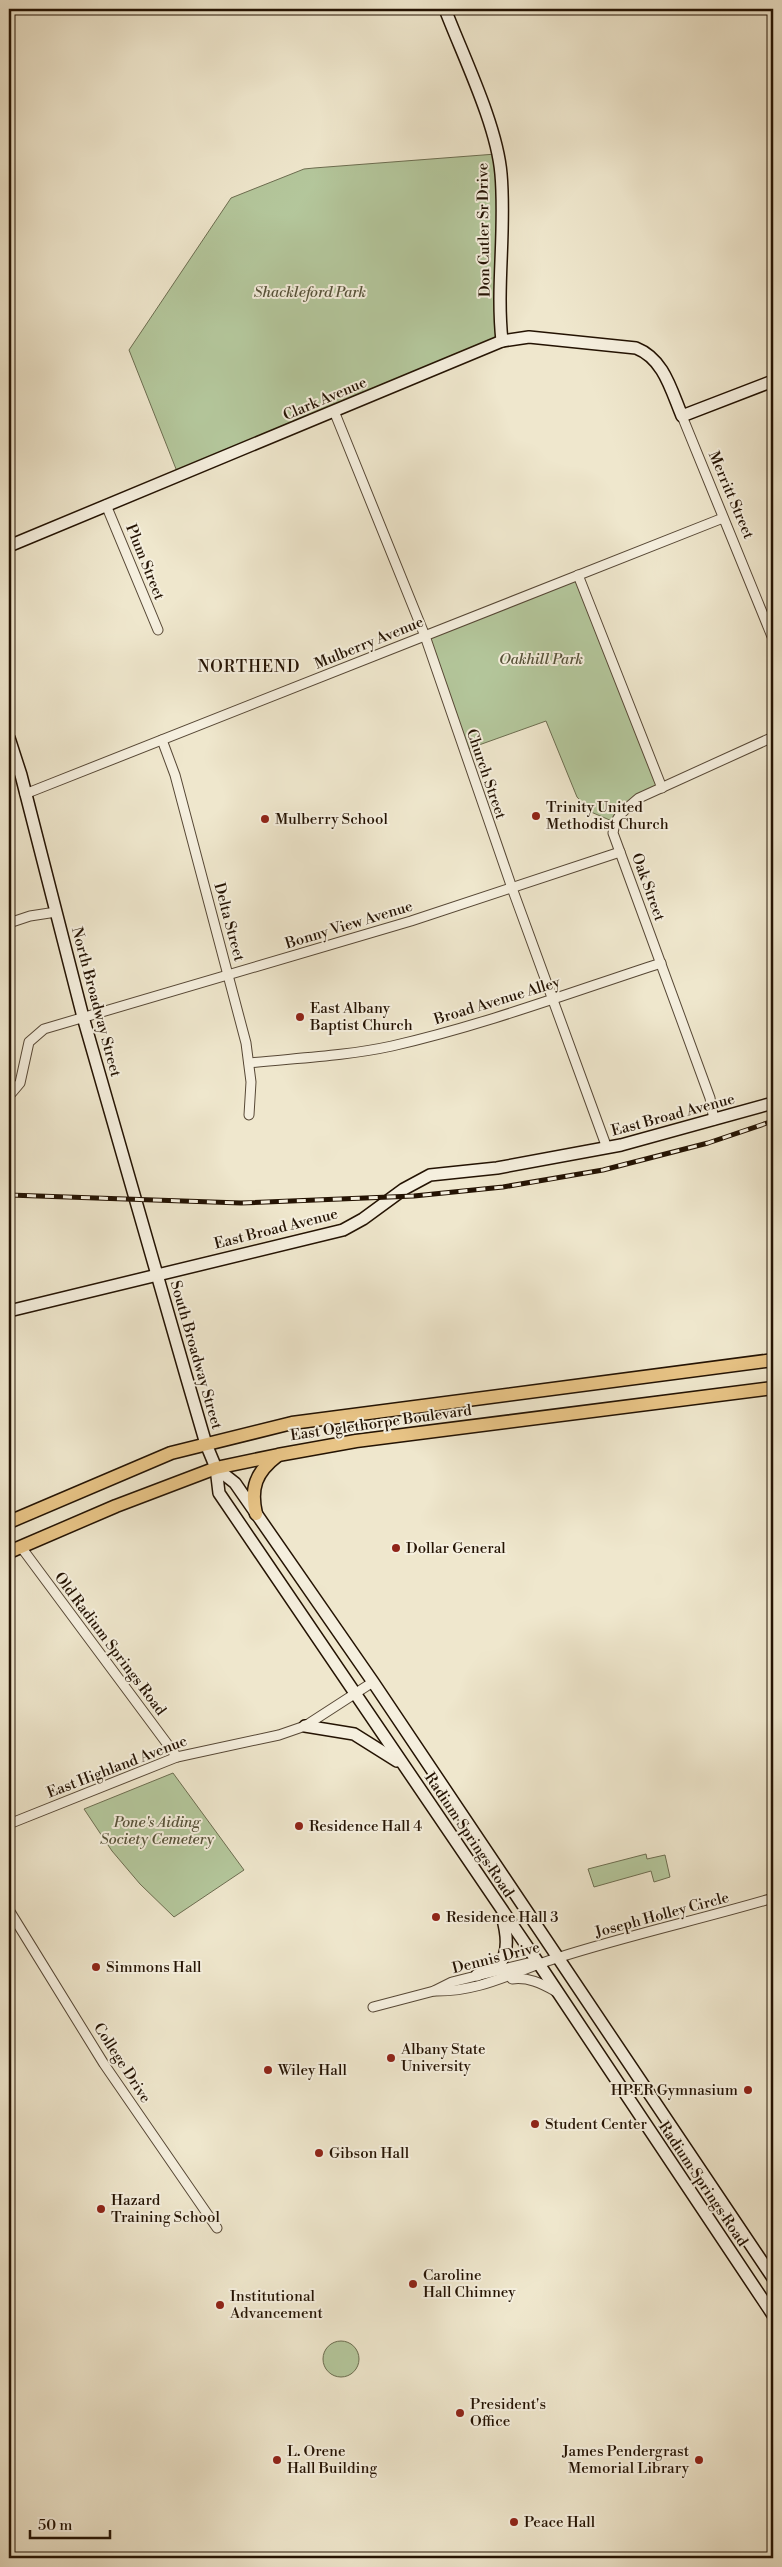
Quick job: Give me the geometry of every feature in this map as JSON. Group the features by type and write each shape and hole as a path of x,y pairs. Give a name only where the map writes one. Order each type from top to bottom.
{"main road":[{"name":"Don Cutler Sr Drive","path":"445,9 499,155 502,215 500,323 502,341"},
{"name":"Clark Avenue","path":"9,546 502,341 529,337 636,348 648,353 658,364"},
{"name":"Merritt Street","path":"658,364 682,416"},
{"path":"682,416 773,381"},
{"name":"North Broadway Street","path":"9,738 83,1017 157,1274"},
{"name":"East Broad Avenue","path":"9,1311 343,1230 363,1220 404,1188 430,1175 497,1168 608,1148 773,1103"},
{"name":"South Broadway Street","path":"157,1274 206,1444"},
{"name":"East Oglethorpe Boulevard","path":"9,1522 171,1453 292,1423 773,1360"},
{"name":"East Oglethorpe Boulevard","path":"9,1552 116,1506 216,1468 356,1441 773,1388"},
{"name":"Radium Springs Road","path":"206,1444 216,1468 219,1492 401,1763 538,1962 773,2315"},
{"path":"256,1514 253,1500 256,1480 261,1470 278,1455"},
{"name":"Radium Springs Road","path":"216,1468 235,1483 373,1682 773,2278"},
{"path":"305,1726 354,1734 401,1763"},
{"path":"477,1976 498,1965 504,1954 506,1934 498,1905"}],"street":[{"name":"Church Street","path":"334,411 425,636 512,888 608,1148"},
{"name":"Merritt Street","path":"682,416 773,639"},
{"name":"Plum Street","path":"106,505 158,630"},
{"name":"Mulberry Avenue","path":"25,794 723,518"},
{"path":"578,575 662,788 773,738"},
{"name":"Delta Street","path":"162,740 175,775 230,976 249,1063 249,1115"},
{"name":"Oak Street","path":"662,788 640,798 624,810 615,821 614,833 710,1098 714,1120"},
{"name":"Bonny View Avenue","path":"9,1096 20,1082 29,1042 35,1035 44,1030 83,1017 230,976 512,888 620,852"},
{"path":"9,923 30,916 56,912"},
{"name":"Broad Avenue Alley","path":"249,1063 346,1054 391,1046 454,1030 661,963"},
{"name":"Old Radium Springs Road","path":"21,1547 177,1757"},
{"name":"East Highland Avenue","path":"9,1824 177,1757 279,1735 305,1726 356,1695 373,1682"},
{"name":"Joseph Holley Circle","path":"557,1958 773,1898"},
{"name":"College Drive","path":"9,1910 104,2064 217,2228"},
{"name":"Dennis Drive","path":"373,2007 434,1991 452,1982 557,1958"},
{"name":"Dennis Drive","path":"434,1991 464,1990 502,1980 538,1962"},
{"path":"502,1980 523,1977 541,1983 558,1993"}],"green space":[{"name":"Shackleford Park","path":"496,154 500,340 178,474 129,350 231,198 304,169"},
{"name":"Oakhill Park","path":"578,577 658,786 612,821 591,812 577,797 546,721 465,750 427,636"},
{"name":"Pone's Aiding Society Cemetery","path":"173,1773 244,1870 174,1917 140,1884 112,1851 84,1809"},
{"path":"646,1854 647,1859 665,1855 670,1877 654,1882 651,1871 594,1887 588,1869"},
{"path":"341,2341 348,2342 354,2346 358,2352 358,2366 354,2372 348,2376 341,2377 334,2376 328,2372 324,2366 323,2359 324,2352 328,2346 334,2342"}],"railway":[{"path":"9,1195 241,1203 414,1196 503,1187 603,1170 708,1143 773,1121"}],"place":[{"name":"Trinity United Methodist Church","path":"536,816"},
{"name":"Mulberry School","path":"265,819"},
{"name":"East Albany Baptist Church","path":"300,1017"},
{"name":"Dollar General","path":"396,1548"},
{"name":"Residence Hall 4","path":"299,1826"},
{"name":"Residence Hall 3","path":"436,1917"},
{"name":"Simmons Hall","path":"96,1967"},
{"name":"Albany State University","path":"391,2058"},
{"name":"Wiley Hall","path":"268,2070"},
{"name":"HPER Gymnasium","path":"748,2090"},
{"name":"Student Center","path":"535,2124"},
{"name":"Gibson Hall","path":"319,2153"},
{"name":"Hazard Training School","path":"101,2209"},
{"name":"Caroline Hall Chimney","path":"413,2284"},
{"name":"Institutional Advancement","path":"220,2305"},
{"name":"President's Office","path":"460,2413"},
{"name":"L. Orene Hall Building","path":"277,2460"},
{"name":"James Pendergrast Memorial Library","path":"699,2460"},
{"name":"Peace Hall","path":"514,2522"}],"district":[{"name":"NORTHEND","path":"249,667"}]}
